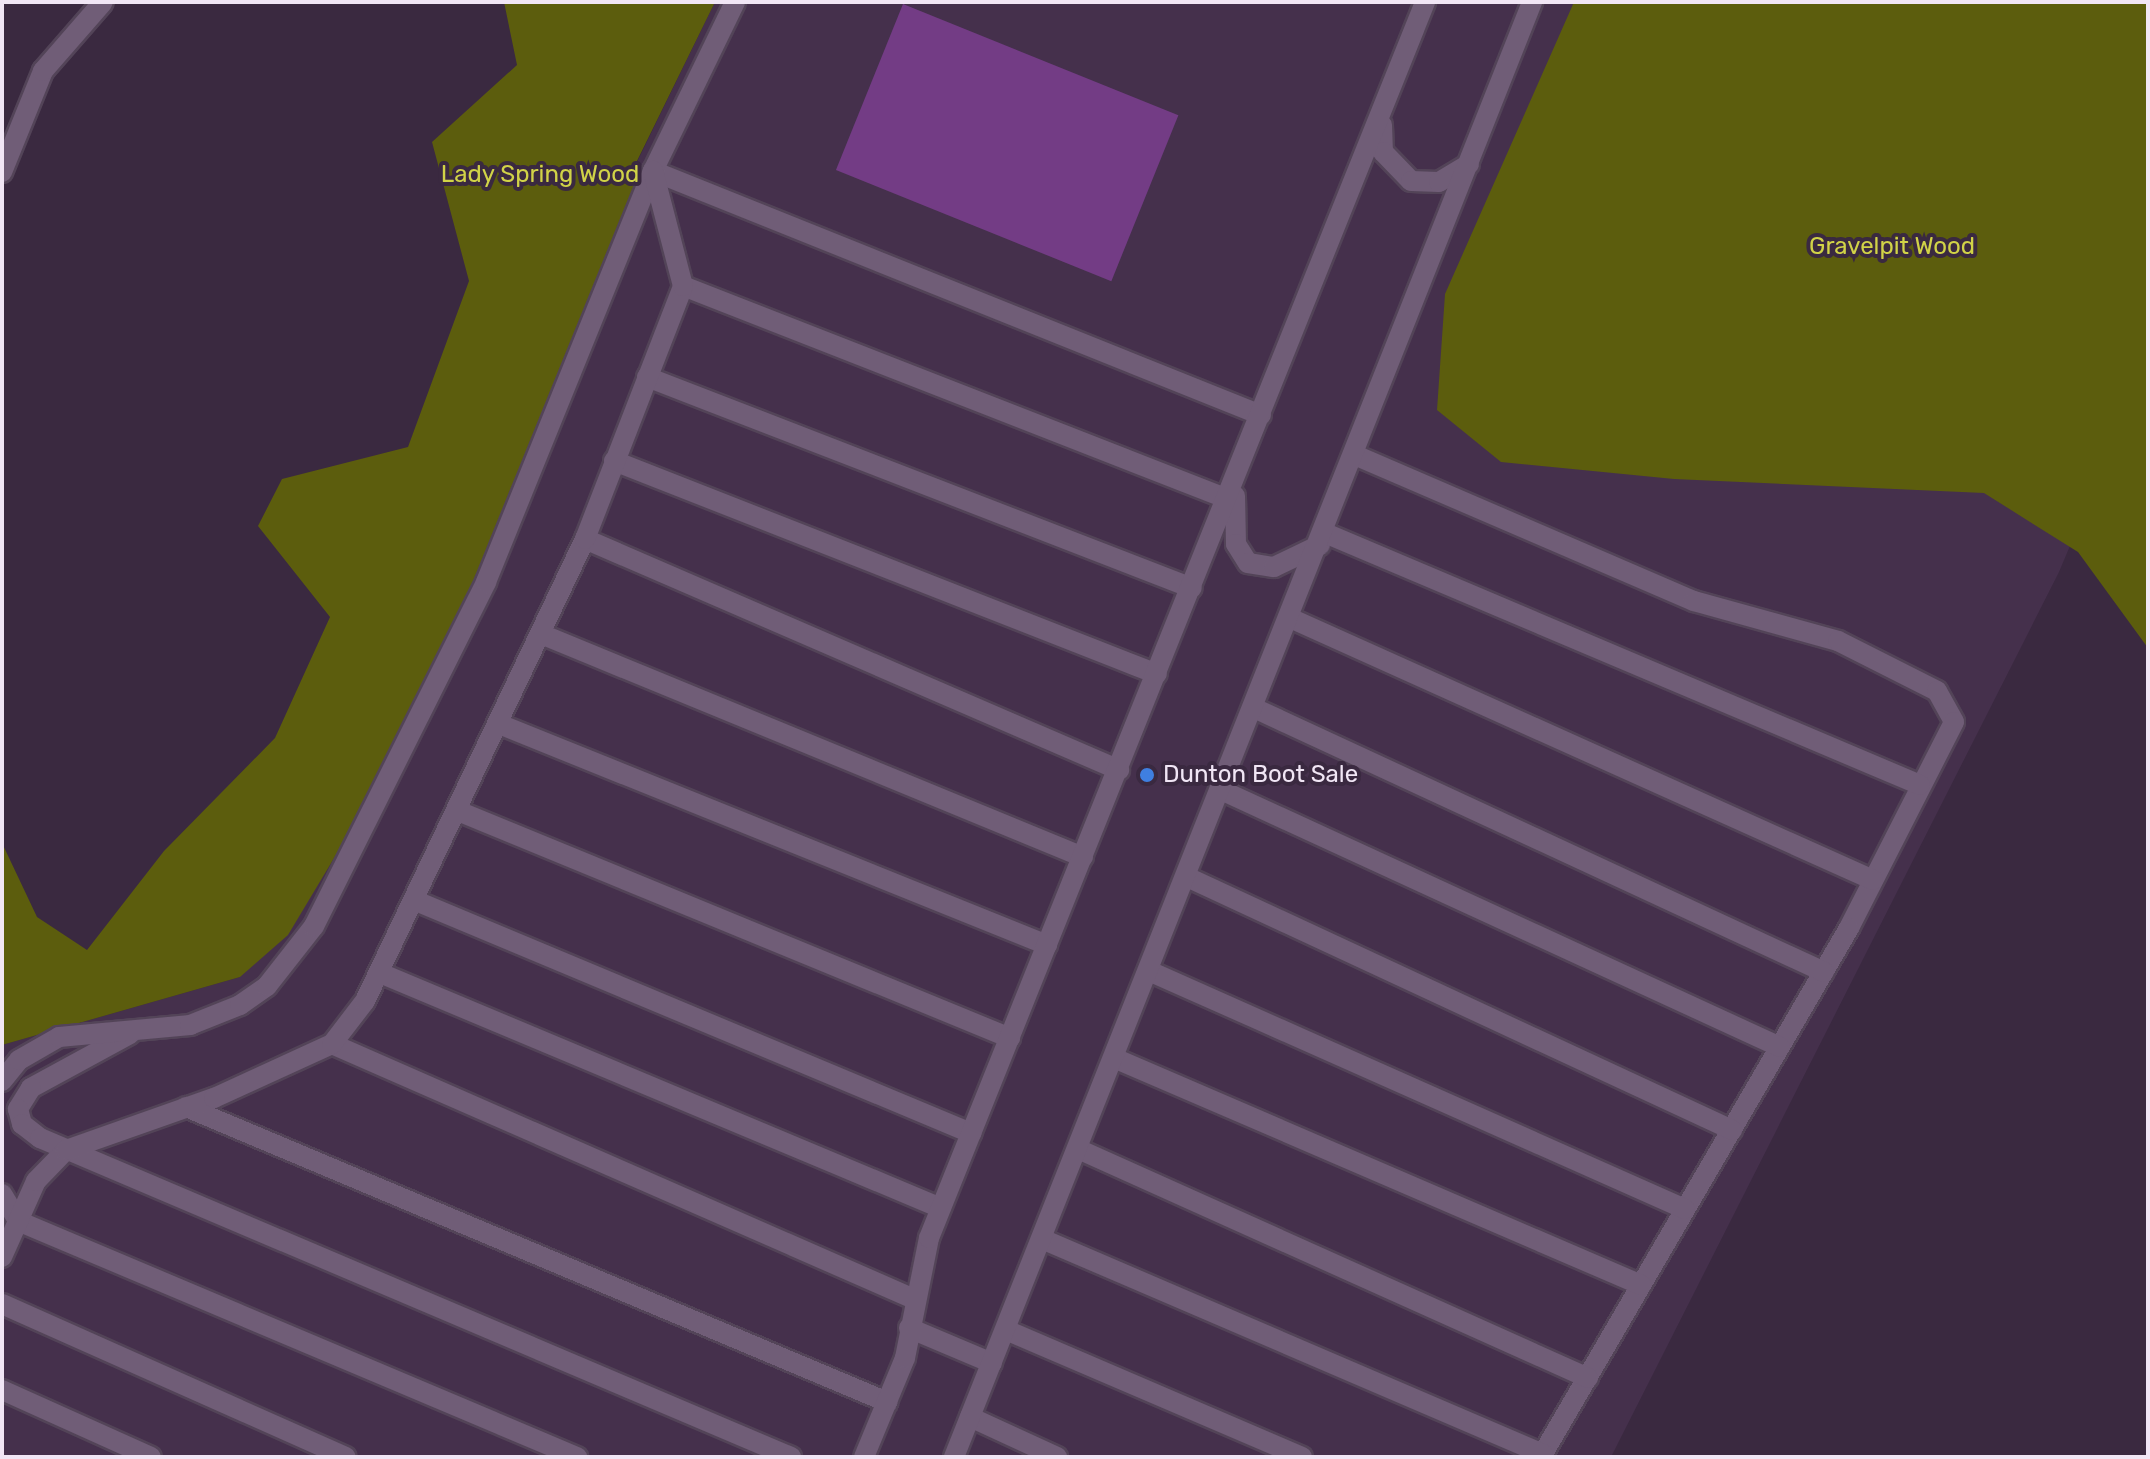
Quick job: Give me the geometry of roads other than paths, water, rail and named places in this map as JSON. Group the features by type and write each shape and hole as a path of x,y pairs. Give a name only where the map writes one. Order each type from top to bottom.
{"lane":[{"path":"2,172 43,71 103,2"},
{"path":"2,1081 19,1060 59,1037 190,1025 240,1005 267,986 314,926 486,582 653,171 735,2"},
{"path":"864,1457 887,1402 941,1208 1425,2"},
{"path":"954,1457 1357,456 1532,2"},
{"path":"1383,108 1383,152 1411,181 1439,182 1469,164"},
{"path":"2,1257 36,1181 66,1150 186,1107 332,1044 380,973 585,539 683,286 653,171"},
{"path":"653,171 1261,415"},
{"path":"683,286 1228,499"},
{"path":"647,377 1192,588"},
{"path":"1042,1239 1542,1456 1824,972 1954,722 1937,691 1838,641 1694,601 1357,456"},
{"path":"614,461 1157,674"},
{"path":"1236,479 1236,544 1248,563 1274,567 1322,539"},
{"path":"585,539 1119,770"},
{"path":"1322,539 1920,785"},
{"path":"1290,618 1873,880"},
{"path":"541,634 1083,857"},
{"path":"1254,708 1824,972"},
{"path":"499,724 1047,945"},
{"path":"1221,790 1780,1047"},
{"path":"458,811 1010,1038"},
{"path":"1187,877 1732,1130"},
{"path":"416,901 971,1133"},
{"path":"1149,971 1685,1209"},
{"path":"380,973 941,1208"},
{"path":"137,1030 31,1088 18,1109 22,1124 66,1150 791,1457"},
{"path":"332,1044 914,1299"},
{"path":"1114,1058 1641,1285"},
{"path":"186,1107 887,1402"},
{"path":"1078,1149 1588,1378"},
{"path":"2,1194 18,1221 577,1457"},
{"path":"2,1304 345,1457"},
{"path":"909,1328 992,1363"},
{"path":"1006,1330 1302,1457"},
{"path":"2,1390 151,1457"},
{"path":"970,1417 1057,1457"}],"place":[{"name":"Dunton Boot Sale","path":"1147,775"}],"park label":[{"name":"Lady Spring Wood","path":"540,175"},
{"name":"Gravelpit Wood","path":"1892,247"}]}
